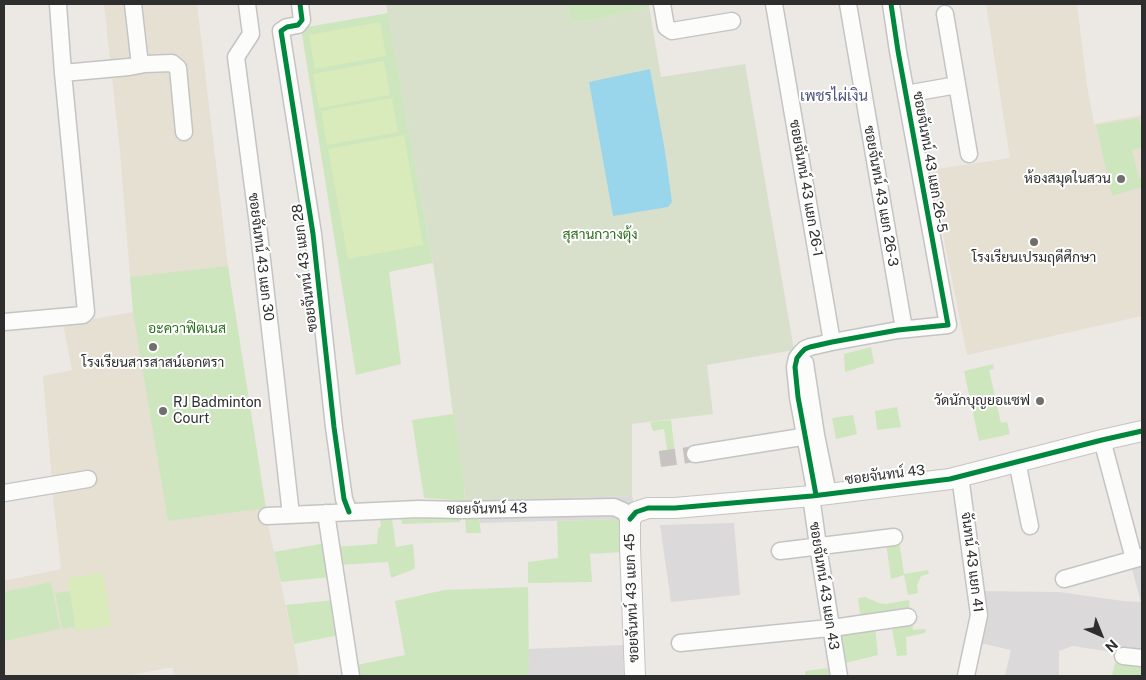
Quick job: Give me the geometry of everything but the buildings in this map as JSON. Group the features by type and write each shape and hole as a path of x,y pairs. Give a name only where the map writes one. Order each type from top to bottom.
{"street":[{"path":"4,322 85,314 86,312 58,4"},
{"path":"133,4 140,65"},
{"name":"ซอยจันทน์ 43 แยก 30","path":"247,4 250,34 236,57 264,274 291,515"},
{"name":"ซอยจันทน์ 43 แยก 28","path":"300,4 302,20 298,25 287,27 282,31 283,44 314,234 334,427 344,499 349,512"},
{"path":"662,4 666,27 672,31 732,21"},
{"name":"ซอยจันทน์ 43 แยก 26-1","path":"774,4 826,343"},
{"name":"ซอยจันทน์ 43 แยก 26-3","path":"848,4 904,330"},
{"name":"ซอยจันทน์ 43 แยก 26-5","path":"891,4 948,324 904,330"},
{"path":"945,14 969,154"},
{"path":"63,73 172,63 178,68 184,132"},
{"path":"906,94 957,85"},
{"path":"826,343 904,330"},
{"name":"ซอยจันทน์ 43 แยก 43","path":"826,343 808,354 806,358 806,411 818,495 818,546 838,676"},
{"name":"ซอยจันทน์ 43","path":"267,516 418,509 614,507 623,511 630,519 636,512 648,508 675,508 818,495 950,478 1142,431"},
{"path":"695,454 811,436"},
{"path":"1064,578 1138,558 1102,440"},
{"path":"1017,461 1030,526"},
{"name":"จันทน์ 43 แยก 41","path":"960,476 979,615 966,676"},
{"path":"4,493 88,479"},
{"path":"326,513 351,676"},
{"name":"ซอยจันทน์ 43 แยก 45","path":"630,519 635,676"},
{"path":"780,552 894,538"},
{"path":"680,643 830,628 908,617"},
{"path":"1123,656 1142,658"}],"shaded area":[{"name":"โรงเรียนสารสาสน์เอกตรา","path":"104,4 197,4 228,266 246,394 267,520 294,644 299,676 174,676 173,668 167,668 127,676 4,676 4,581 61,569 43,376 72,370 63,324 133,312 120,152"},
{"name":"โรงเรียนเปรมฤดีศึกษา","path":"986,4 1077,4 1087,86 1094,124 1142,115 1142,316 967,355 930,170 1010,158"},
{"path":"632,496 634,504 618,519 480,523 479,517 465,517 466,501"},
{"path":"734,523 740,595 671,602 660,525"},
{"path":"1142,559 1142,653 1118,653 1073,646 1059,651 1059,676 1005,676 1011,650 980,643 982,591 1059,592 1141,602 1130,562"},
{"path":"623,645 624,676 529,676 528,649"}],"green space":[{"name":"สุสานกวางตุ้ง","path":"386,4 567,4 572,23 599,19 649,7 661,77 745,64 794,350 707,365 713,414 632,424 632,496 466,501 433,263"},
{"path":"567,4 649,4 649,7 599,19 571,23"},
{"path":"388,13 433,263 389,272 401,364 356,375 301,28"},
{"path":"380,22 386,56 315,69 309,35"},
{"path":"384,61 390,95 319,108 313,74"},
{"path":"392,98 398,132 327,145 321,111"},
{"path":"1139,118 1142,147 1132,150 1139,178 1142,177 1142,187 1112,196 1096,125"},
{"path":"404,135 423,245 348,259 328,149"},
{"name":"อะควาฟิตเนส","path":"228,266 266,508 168,521 133,312 130,277"},
{"path":"467,291 464,489 466,501 424,498 412,420 453,414 438,297"},
{"path":"871,347 874,363 845,372 844,354"},
{"path":"993,364 994,369 989,370 1001,423 1007,422 1010,434 979,441 964,371"},
{"path":"897,407 901,427 877,430 875,411"},
{"path":"853,415 857,434 836,439 832,418"},
{"path":"671,420 675,454 668,455 664,429 653,431 650,422"},
{"path":"461,517 460,522 402,524 401,519"},
{"path":"465,517 479,517 481,533 466,533"},
{"path":"380,519 392,519 396,547 413,544 414,569 391,578 388,562 338,565 335,547 377,544 378,529 381,526"},
{"path":"618,519 621,521 624,552 590,554 592,582 528,583 528,562 558,558 557,521"},
{"path":"899,540 904,574 928,570 929,574 921,576 917,585 918,593 908,595 904,575 891,579 886,542"},
{"path":"326,543 331,577 281,582 274,552"},
{"path":"103,573 111,626 76,631 68,578"},
{"path":"51,582 60,629 4,641 4,592"},
{"path":"528,587 529,676 354,676 352,666 405,655 395,601 444,590"},
{"path":"70,591 75,627 62,629 55,593"},
{"path":"865,597 886,604 909,600 910,613 861,620 858,598"},
{"path":"334,600 340,635 294,644 286,605"},
{"path":"912,620 913,630 926,629 925,633 906,637 907,655 897,656 891,624"},
{"path":"875,626 878,655 841,664 835,632"},
{"path":"1115,663 1142,666 1142,676 1112,676"},
{"path":"829,668 830,676 805,676 805,671"}],"water":[{"path":"650,69 672,202 668,207 613,216 589,82"}],"tunnel":[{"path":"660,459 695,454"}],"cycle path":[{"path":"300,4 302,20 298,25 287,27 281,31 313,234 334,427 344,499 349,512"},
{"path":"816,495 798,397 795,367 797,358 805,349 832,342 898,330 948,325 891,4"},
{"path":"630,519 636,512 648,508 675,508 812,496 950,479 1142,431"}],"place":[{"name":"ห้องสมุดในสวน","path":"1121,179"},
{"name":"โรงเรียนเปรมฤดีศึกษา","path":"1034,242"},
{"name":"โรงเรียนสารสาสน์เอกตรา","path":"153,347"},
{"name":"วัดนักบุญยอแซฟ","path":"1040,401"},
{"name":"RJ Badminton Court","path":"163,411"}],"district":[{"name":"เพชรไผ่เงิน","path":"834,96"}]}
